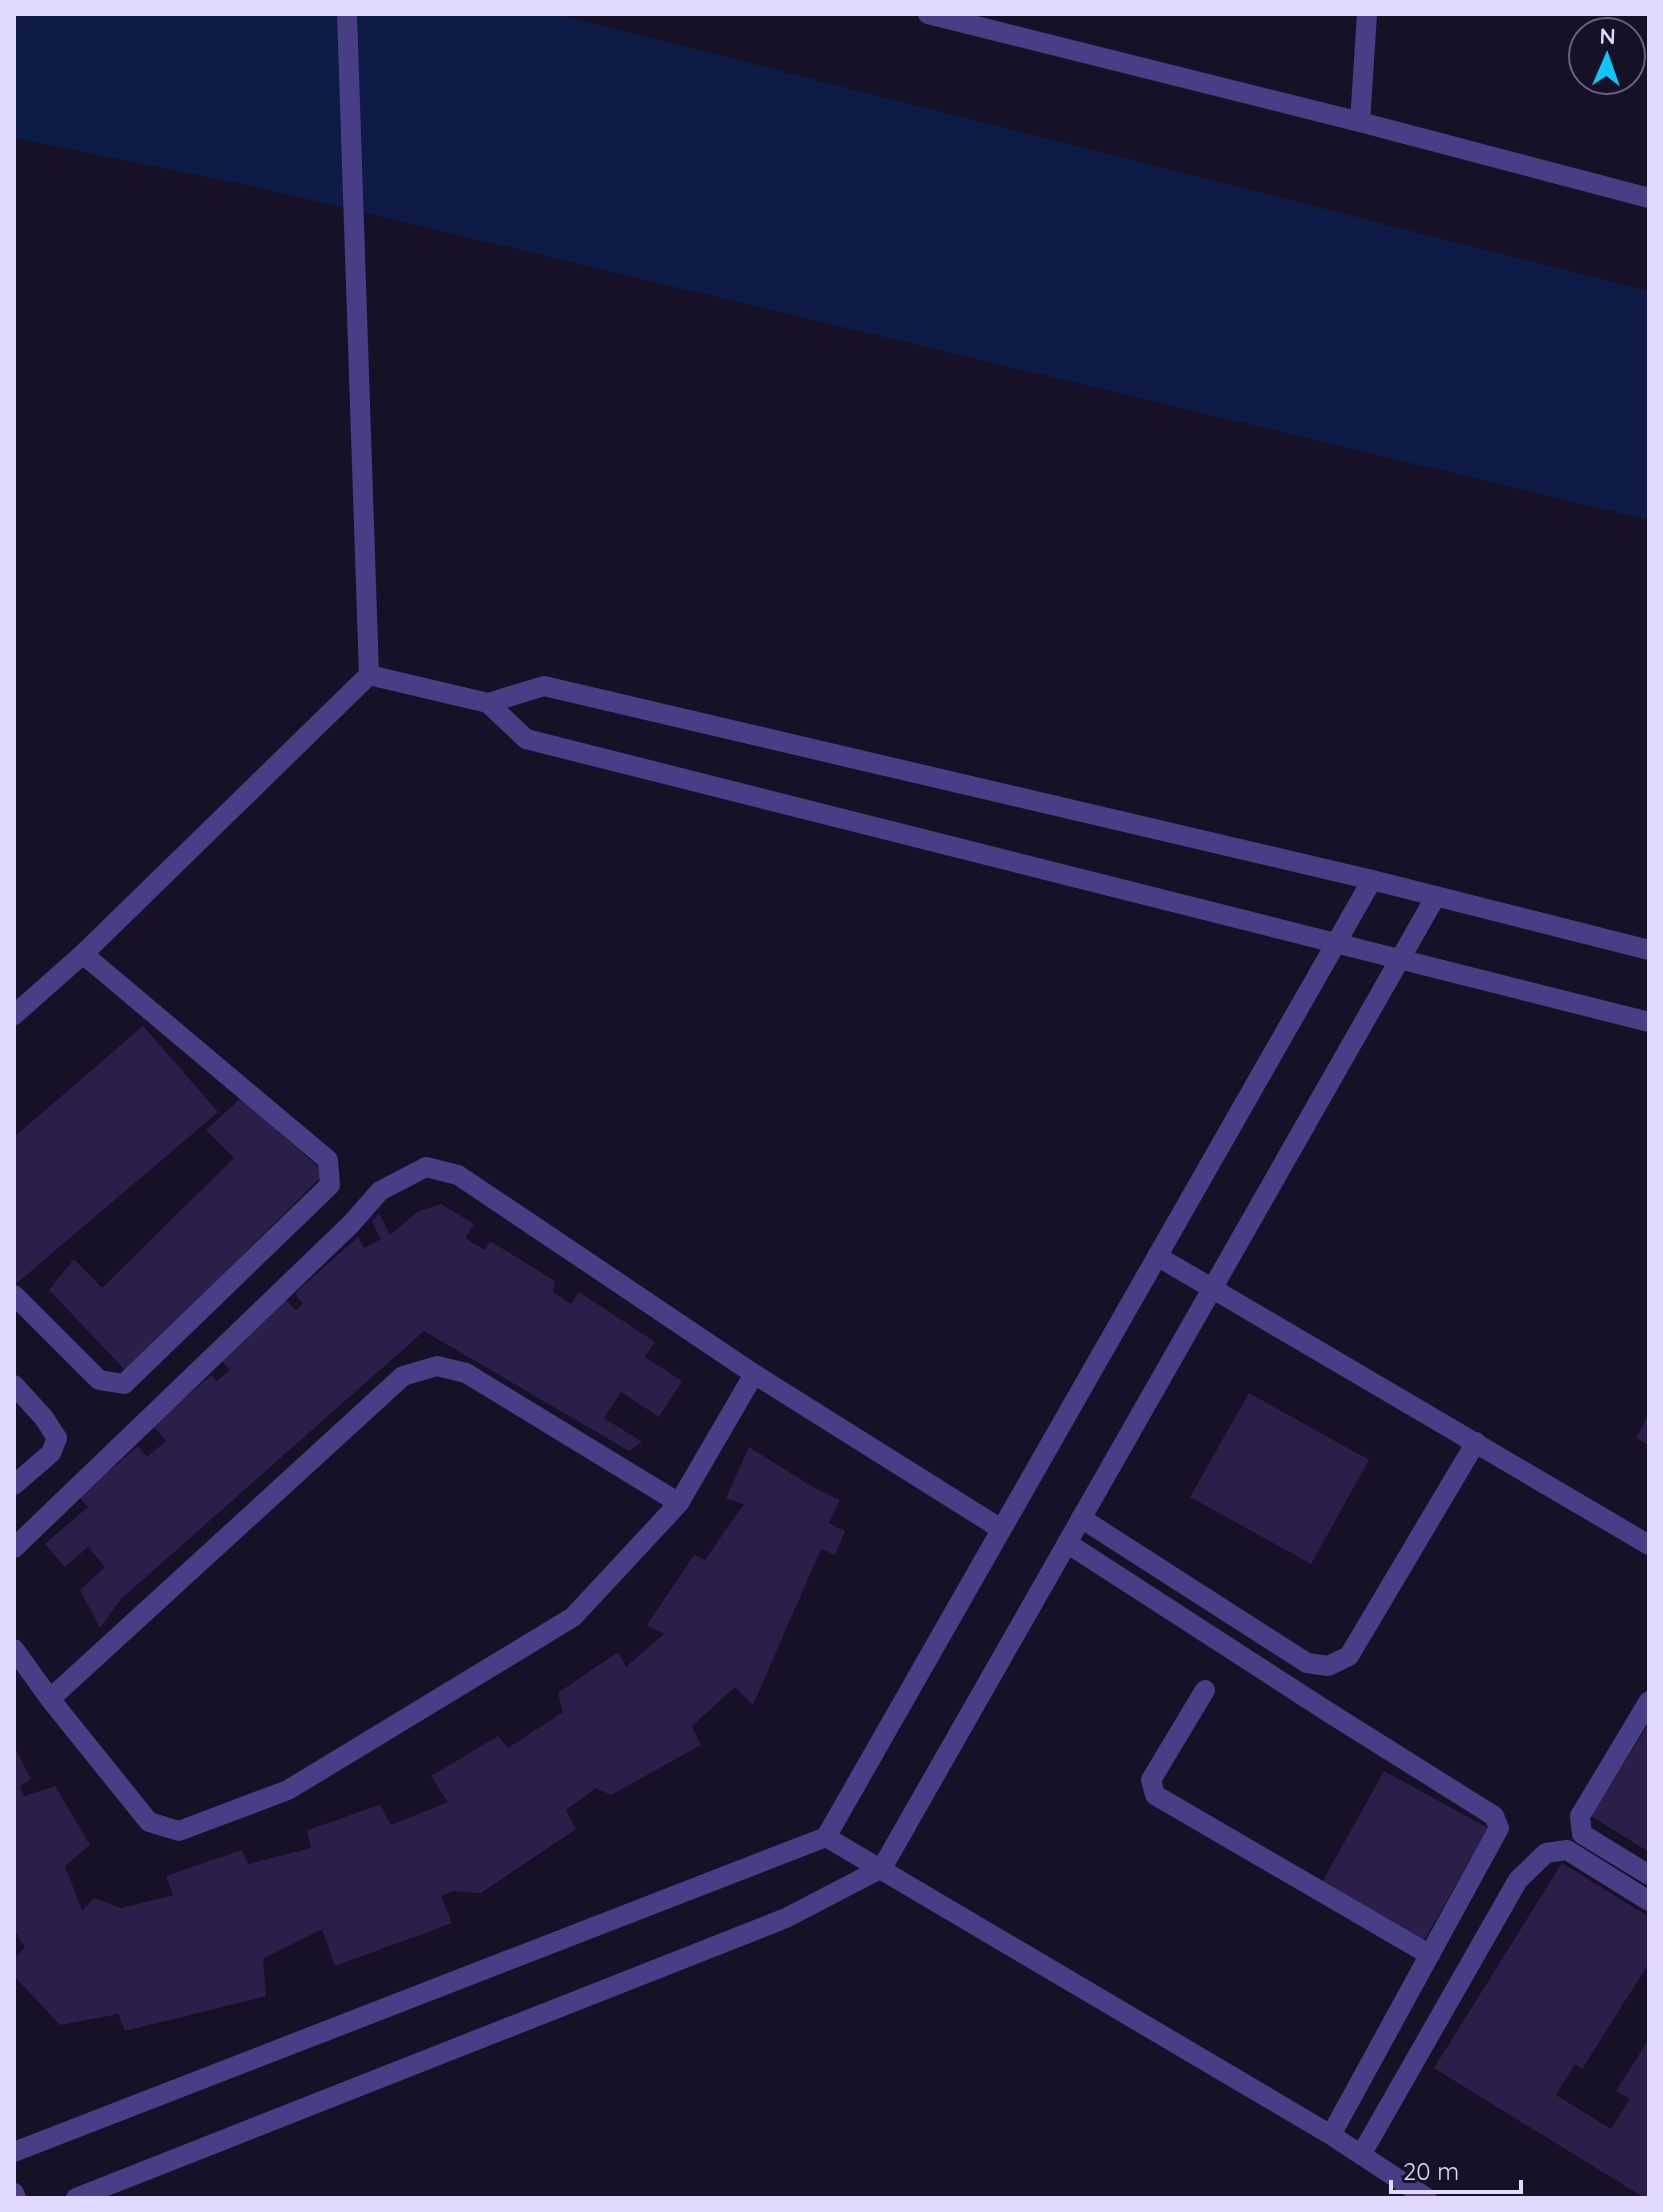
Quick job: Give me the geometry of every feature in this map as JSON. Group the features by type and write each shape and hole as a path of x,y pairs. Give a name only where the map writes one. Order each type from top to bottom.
{"street":[{"path":"15,1013 83,954 369,675 347,14"},
{"path":"928,14 1649,198"},
{"path":"1360,122 1367,14"},
{"path":"369,675 488,703 544,686 1372,880 1649,950"},
{"path":"488,703 526,739 1649,1022"},
{"path":"14,2152 826,1837 1372,880"},
{"path":"76,2198 786,1918 882,1868 1436,896"},
{"path":"14,1295 99,1380 124,1384 330,1185 328,1160 83,954"},
{"path":"14,1548 351,1224 380,1191 426,1167 458,1175 754,1374 1001,1529"},
{"path":"1157,1256 1649,1545"},
{"path":"50,1699 403,1376 437,1366 466,1373 679,1503"},
{"path":"14,1649 149,1822 179,1831 288,1790 573,1617 679,1503 754,1374"},
{"path":"14,1385 44,1418 57,1438 51,1453 14,1485"},
{"path":"1081,1518 1307,1663 1328,1666 1349,1656 1476,1442"},
{"path":"1067,1543 1494,1816 1499,1828 1331,2135"},
{"path":"1205,1690 1151,1780 1155,1795 1430,1955"},
{"path":"1649,1701 1580,1816 1582,1834 1649,1875"},
{"path":"826,1837 1331,2135 1427,2198"},
{"path":"1361,2155 1518,1880 1546,1853 1567,1850 1649,1901"}],"water":[{"path":"14,14 556,14 1649,291 1649,520 261,188 14,138"}],"building":[{"path":"143,1026 218,1112 17,1283 14,1279 14,1137"},
{"path":"241,1098 325,1173 126,1371 49,1290 74,1259 102,1288 234,1158 206,1130"},
{"path":"441,1204 474,1224 465,1238 485,1250 490,1241 555,1281 553,1292 571,1304 579,1292 655,1342 645,1357 682,1381 659,1417 621,1392 604,1418 642,1442 629,1451 424,1331 121,1599 100,1628 80,1590 105,1567 88,1547 65,1567 45,1544 88,1507 79,1497 138,1446 147,1457 166,1441 153,1426 211,1375 217,1381 230,1370 220,1359 286,1300 296,1310 303,1303 295,1293 358,1237 364,1248 381,1239 372,1222 379,1213 390,1235 419,1211"},
{"path":"1249,1393 1369,1460 1311,1564 1190,1497"},
{"path":"1649,1414 1649,1445 1636,1438"},
{"path":"749,1447 840,1500 829,1523 845,1531 835,1555 821,1549 753,1705 735,1687 692,1726 701,1745 611,1795 596,1788 566,1810 576,1829 481,1893 453,1891 441,1896 452,1923 335,1966 322,1929 263,1959 266,1996 125,2031 118,2014 60,2025 14,1976 14,1959 25,1947 14,1930 14,1746 31,1779 20,1786 24,1796 55,1786 90,1845 65,1866 82,1911 94,1898 121,1908 173,1895 166,1876 242,1850 248,1864 311,1848 307,1830 380,1805 391,1825 448,1802 431,1776 498,1736 508,1748 563,1712 558,1693 618,1652 626,1667 664,1634 647,1625 694,1555 705,1560 744,1504 726,1498"},
{"path":"1649,1723 1649,1852 1591,1816"},
{"path":"1384,1771 1488,1828 1424,1941 1321,1884"},
{"path":"1562,1863 1649,1917 1649,1963 1582,2069 1575,2064 1556,2095 1611,2129 1630,2099 1616,2091 1649,2039 1649,2198 1434,2068"}]}
